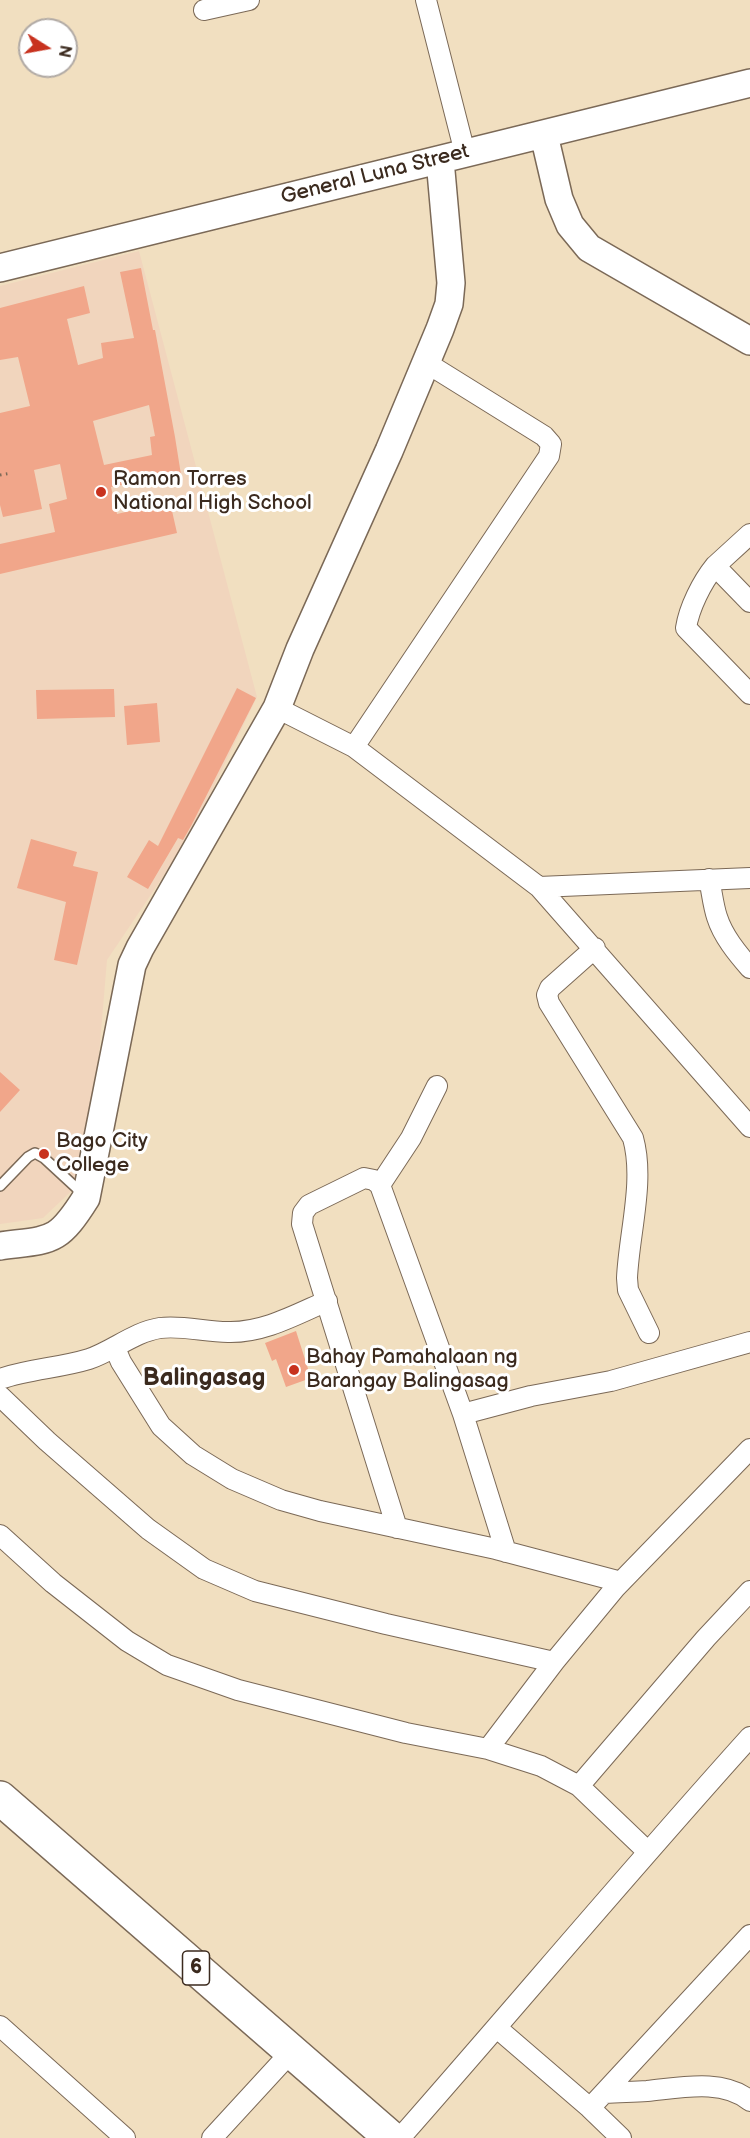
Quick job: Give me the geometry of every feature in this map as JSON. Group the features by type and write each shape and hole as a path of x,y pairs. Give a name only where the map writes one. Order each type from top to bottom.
{"highway":[{"name":"6","path":"0,1798 391,2138"}],"street":[{"path":"204,10 249,0"},
{"path":"0,1246 29,1243 55,1236 69,1225 86,1198 132,965 277,708 300,649 389,451 446,312 451,283 452,157 426,0"},
{"name":"General Luna Street","path":"0,268 750,83"},
{"path":"544,135 559,199 570,225 589,248 750,341"},
{"path":"354,747 549,456 551,444 544,436 425,362"},
{"path":"750,534 708,575 687,618 686,628 750,694"},
{"path":"715,567 750,602"},
{"path":"277,708 354,747 539,887 750,1127"},
{"path":"539,887 750,878"},
{"path":"710,879 720,924 735,951 750,968"},
{"path":"595,948 550,988 547,995 549,1003 633,1138 638,1154 627,1278 628,1290 649,1333"},
{"path":"380,1185 411,1138 437,1086"},
{"path":"397,1528 302,1224 303,1213 309,1205 364,1178 374,1180 380,1185 463,1414 506,1552"},
{"path":"0,1379 14,1374 89,1359 140,1334 158,1328 179,1327 228,1332 257,1330 327,1301"},
{"path":"463,1414 531,1396 611,1381 750,1342"},
{"path":"115,1348 121,1362 161,1426 193,1455 232,1479 281,1500 320,1511 506,1552 621,1582"},
{"path":"0,1396 47,1441 148,1529 204,1569 255,1591 386,1624 554,1662"},
{"path":"488,1749 554,1662 621,1582 750,1449"},
{"path":"0,1535 52,1583 127,1641 167,1665 238,1690 406,1733 488,1749 541,1766 579,1786 647,1851"},
{"path":"579,1786 698,1647 750,1591"},
{"path":"400,2138 647,1851 750,1737"},
{"path":"590,2108 750,1935"},
{"path":"0,2026 124,2138"},
{"path":"497,2028 590,2108 621,2138"},
{"path":"213,2138 292,2051"},
{"path":"605,2093 701,2087 721,2088 744,2096 750,2101"}],"lane":[{"path":"0,1186 28,1157 35,1153 44,1158 86,1198"}],"path":[{"path":"0,475 11,473"}],"shaded area":[{"name":"Ramon Torres National High School","path":"139,251 257,697 189,838 107,960 93,1126 82,1181 43,1218 0,1224 0,286"}],"building":[{"path":"141,268 153,330 155,330 182,481 156,485 155,478 111,487 117,514 170,502 177,533 0,574 0,544 55,532 49,504 67,499 60,464 34,470 42,509 3,517 0,505 0,413 30,406 18,357 0,360 0,308 84,286 90,313 67,319 78,365 103,358 101,343 134,338 120,272","holes":["149,405 155,436 150,437 152,455 104,465 93,421"]},
{"path":"237,688 256,698 191,826 183,840 178,838 148,889 127,877 149,840 158,846"},
{"path":"114,689 115,717 37,719 36,690"},
{"path":"157,703 160,742 127,745 124,706"},
{"path":"31,839 77,852 73,866 98,872 77,965 54,960 66,902 17,888"},
{"path":"0,1072 20,1090 0,1112"},
{"path":"296,1331 311,1378 286,1387 276,1359 272,1361 265,1343"}],"place":[{"name":"Ramon Torres National High School","path":"101,492"},
{"name":"Bago City College","path":"44,1154"},
{"name":"Bahay Pamahalaan ng Barangay Balingasag","path":"294,1370"}],"district":[{"name":"Balingasag","path":"204,1379"}]}
